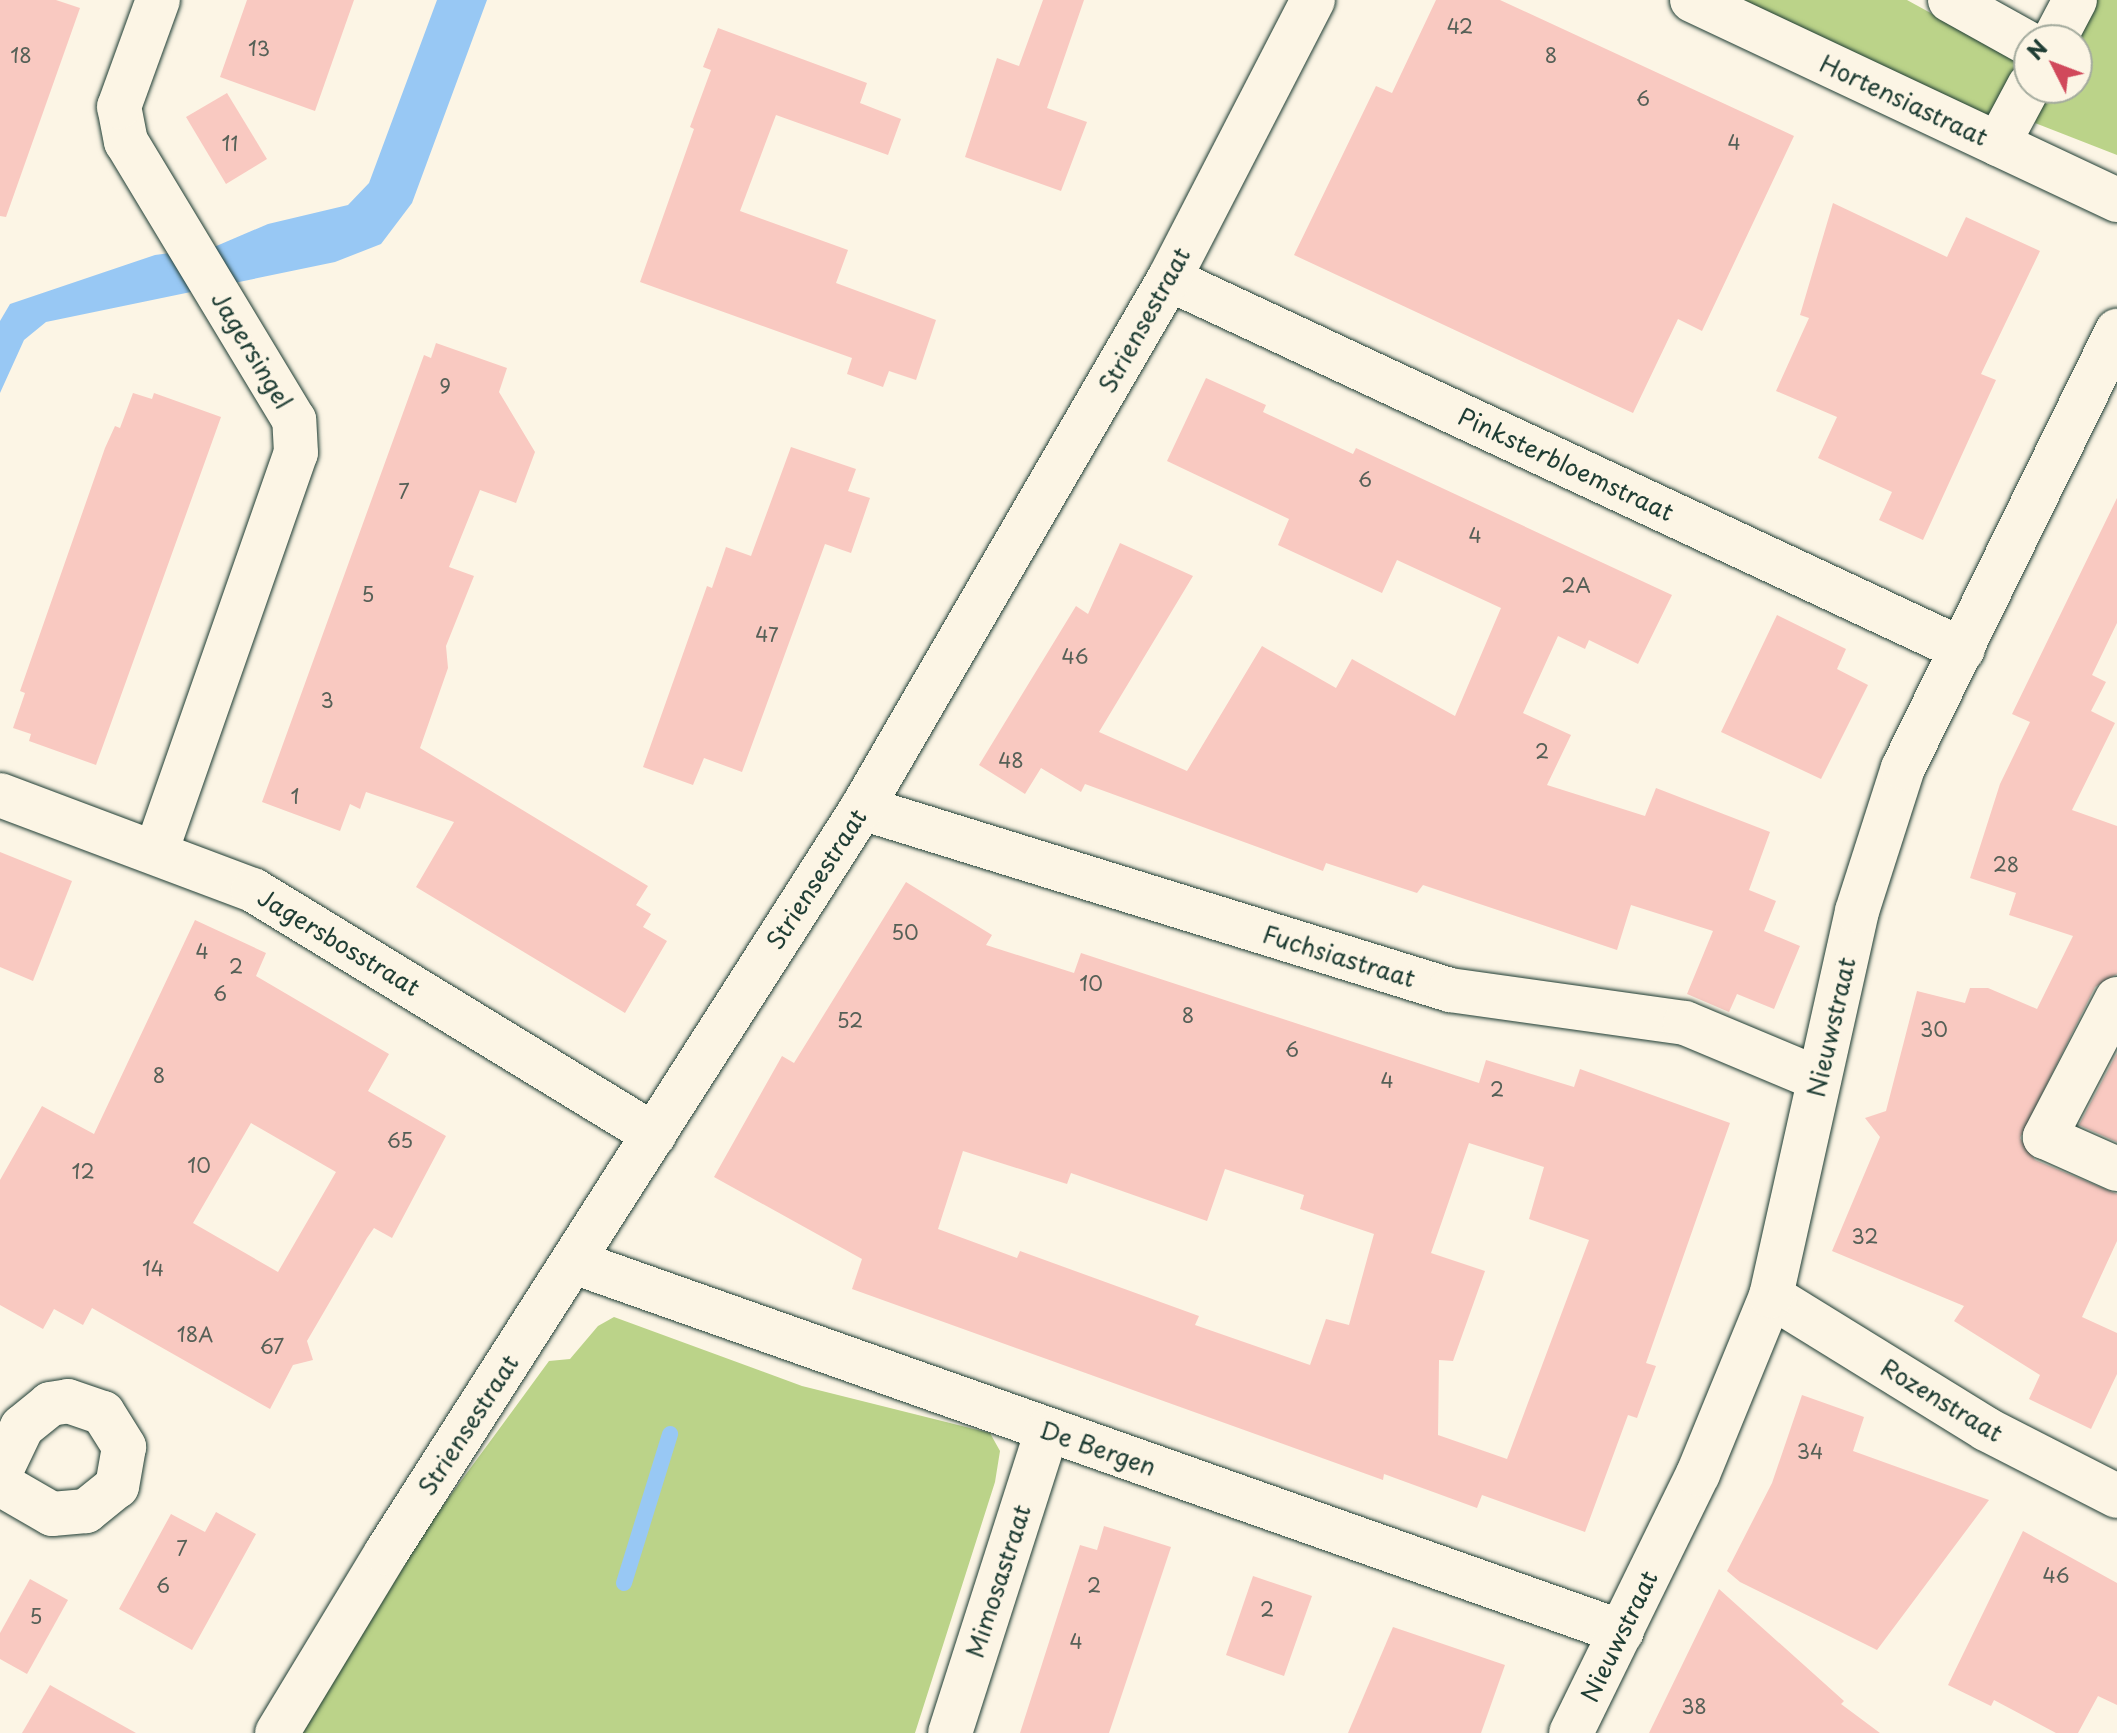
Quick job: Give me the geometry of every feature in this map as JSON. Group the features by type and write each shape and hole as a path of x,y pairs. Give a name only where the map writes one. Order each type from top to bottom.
{"street":[{"name":"Jagersingel","path":"156,852 296,453 294,420 126,142 119,107 158,0"},
{"name":"Striensestraat","path":"277,1733 386,1553 862,808 1169,279 1313,0"},
{"name":"Hortensiastraat","path":"1692,0 2117,200"},
{"path":"1950,0 2013,35"},
{"path":"2062,24 2075,0"},
{"path":"1998,144 2019,104"},
{"name":"Pinksterbloemstraat","path":"1169,279 1963,650"},
{"name":"Nieuwstraat","path":"1571,1733 1698,1474 1771,1296 1857,911 1903,768 2117,331"},
{"name":"Jagersbosstraat","path":"0,795 253,890 654,1135"},
{"name":"Fuchsiastraat","path":"862,808 1450,990 1685,1023 1819,1079"},
{"path":"2117,999 2045,1137 2117,1169"},
{"name":"De Bergen","path":"574,1262 1622,1632"},
{"name":"Rozenstraat","path":"1771,1296 1986,1429 2117,1496"},
{"path":"0,1473 22,1427 50,1404 86,1404 103,1413 124,1447 117,1486 86,1511 52,1514 0,1484"},
{"name":"Mimosastraat","path":"950,1733 1047,1430"}],"green space":[{"path":"1738,0 1907,0 2013,58 2013,70 1990,114 1984,115"},
{"path":"2096,0 2117,0 2117,155 2035,123 2042,104 2093,104 2093,24 2085,24"},
{"path":"614,1317 802,1386 990,1433 1000,1451 995,1482 915,1733 301,1733 425,1530 549,1361 570,1359 598,1326"}],"water":[{"path":"437,0 487,0 412,203 381,244 335,262 46,322 24,340 0,393 0,321 10,304 155,255 214,247 268,224 348,205 369,183"}],"building":[{"path":"0,0 56,0 80,8 6,217 0,216"},
{"path":"247,0 354,0 315,111 220,77"},
{"path":"1043,0 1084,0 1047,108 1087,122 1061,191 965,157 997,58 1019,66"},
{"path":"1436,0 1500,0 1794,136 1702,331 1678,319 1633,413 1294,255 1376,86 1392,93"},
{"path":"718,28 867,83 860,103 901,119 888,155 776,115 740,211 848,250 836,283 936,320 916,380 889,371 883,387 847,374 852,358 640,282 694,129 690,127 711,70 703,67"},
{"path":"227,93 267,159 226,184 186,117"},
{"path":"1833,203 1947,257 1966,217 2040,251 1981,374 1996,380 1923,540 1879,520 1892,492 1818,458 1837,417 1776,391 1809,318 1800,315"},
{"path":"436,343 507,368 499,392 535,452 516,503 480,490 449,567 474,576 446,646 448,668 420,748 648,886 636,905 651,914 643,927 667,941 625,1013 416,887 454,822 366,792 360,809 350,804 340,831 262,802 424,355 431,358"},
{"path":"1206,378 1266,405 1263,412 1353,454 1356,448 1672,595 1638,664 1589,640 1585,649 1558,636 1523,713 1571,735 1547,785 1645,816 1656,788 1770,832 1749,890 1776,901 1764,931 1800,946 1774,1009 1737,994 1729,1012 1687,994 1713,931 1631,905 1617,950 1423,885 1417,893 1326,863 1323,871 1085,784 1081,792 1041,768 1025,794 979,765 1076,606 1088,614 1120,543 1193,576 1099,732 1187,771 1262,646 1336,688 1352,659 1455,716 1501,608 1397,560 1382,593 1278,545 1289,519 1167,461"},
{"path":"133,393 152,399 154,393 221,417 96,765 29,741 31,734 13,728 25,693 20,691 105,448 115,426 120,428"},
{"path":"791,447 856,469 848,491 870,498 851,553 825,544 742,772 704,758 693,785 643,767 707,586 712,588 726,547 751,556"},
{"path":"2117,498 2117,623 2092,675 2106,682 2091,711 2115,723 2072,810 2117,826 2117,974 2095,987 2020,1138 2035,1160 2117,1194 2117,1241 2082,1317 2117,1333 2117,1374 2091,1429 2029,1399 2040,1375 1954,1321 1964,1306 1832,1251 1880,1137 1865,1118 1886,1111 1917,991 1965,1003 1970,988 1988,988 2037,1009 2073,936 2009,915 2016,893 1970,878 2000,784 2030,722 2012,714"},
{"path":"1777,615 1846,649 1837,669 1868,685 1821,779 1721,732"},
{"path":"0,852 72,881 33,981 0,967"},
{"path":"906,882 992,935 986,945 1074,973 1081,953 1479,1083 1486,1060 1574,1087 1580,1069 1730,1123 1646,1363 1656,1366 1637,1418 1628,1415 1585,1532 1482,1495 1477,1508 1384,1474 1383,1480 852,1289 862,1259 714,1177 782,1056 794,1063","holes":["1469,1143 1544,1167 1529,1219 1589,1240 1507,1459 1438,1435 1439,1360 1453,1361 1485,1271 1431,1253","963,1151 1067,1184 1071,1173 1207,1221 1225,1169 1304,1195 1300,1209 1374,1234 1349,1325 1326,1319 1310,1365 1195,1325 1199,1316 1020,1251 1017,1258 938,1229"]},
{"path":"195,920 266,953 256,976 389,1054 368,1091 446,1136 392,1238 374,1228 367,1238 307,1341 313,1360 293,1365 270,1409 92,1308 83,1325 54,1309 43,1329 0,1305 0,1180 42,1106 94,1134","holes":["251,1123 336,1172 278,1272 193,1223"]},
{"path":"2117,1053 2117,1142 2079,1125"},
{"path":"1802,1395 1864,1417 1853,1451 1989,1500 1877,1650 1740,1582 1727,1571 1772,1483"},
{"path":"216,1512 256,1534 192,1650 119,1609 171,1514 205,1532"},
{"path":"1104,1526 1171,1547 1109,1733 1020,1733 1080,1545 1097,1550"},
{"path":"2023,1531 2117,1583 2117,1705 2098,1696 2078,1733 2056,1733 1994,1700 1991,1706 1948,1685"},
{"path":"1253,1576 1312,1596 1284,1676 1226,1655"},
{"path":"30,1579 68,1600 27,1674 0,1659 0,1633"},
{"path":"1719,1589 1844,1701 1841,1704 1880,1733 1649,1733"},
{"path":"1393,1627 1505,1665 1481,1733 1348,1733"},
{"path":"50,1685 136,1733 22,1733"}],"waterway":[{"path":"624,1583 670,1434"}]}
